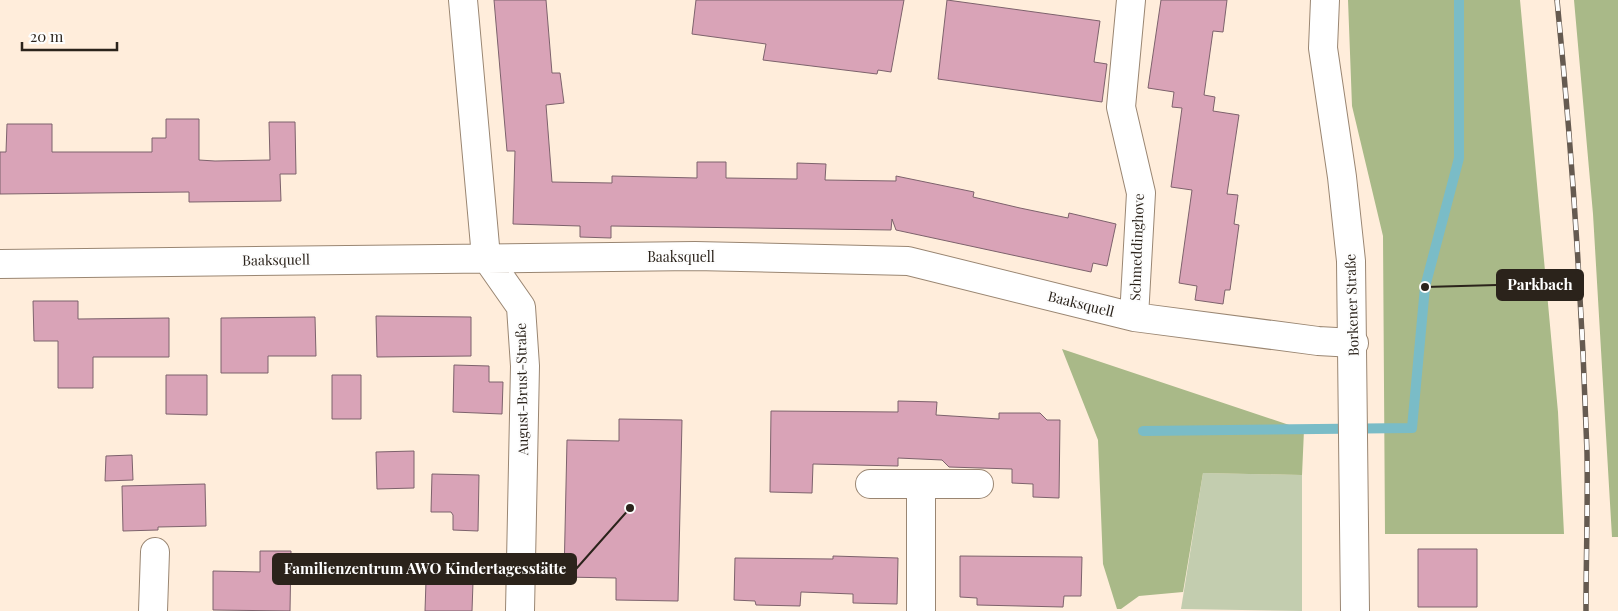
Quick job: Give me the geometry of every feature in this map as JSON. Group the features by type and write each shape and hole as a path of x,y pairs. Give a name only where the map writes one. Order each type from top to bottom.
{"street":[{"name":"August-Brust-Straße","path":"463,0 486,257 520,307 524,366 520,611"},
{"name":"Schmeddinghove","path":"1131,0 1121,107 1141,193 1134,317"},
{"name":"Borkener Straße","path":"1325,0 1323,48 1342,177 1351,262 1354,343 1355,611"},
{"name":"Baaksquell","path":"0,264 695,256 908,261 1134,317 1318,341 1354,343"},
{"path":"870,484 979,484"},
{"path":"921,484 921,611"},
{"path":"153,611 155,552"}],"green space":[{"path":"1348,0 1520,0 1558,412 1564,534 1385,534 1383,236 1352,106"},
{"path":"1574,0 1618,0 1618,537 1612,537 1593,214"},
{"path":"1062,349 1304,430 1302,475 1203,473 1183,592 1139,596 1121,609 1117,609 1103,564 1098,440"},
{"path":"1203,473 1302,475 1302,611 1181,609"}],"building":[{"path":"494,0 546,0 552,73 560,73 564,103 546,105 552,182 612,183 612,176 697,178 697,162 726,162 726,178 797,179 797,163 826,164 825,180 896,181 896,176 974,192 973,197 1020,208 1068,218 1069,213 1116,224 1107,266 1093,263 1091,272 896,230 892,219 891,230 611,226 611,238 580,237 580,226 513,224 515,151 507,151"},
{"path":"696,0 904,0 891,72 878,70 877,74 763,60 766,44 692,34"},
{"path":"947,0 1100,21 1094,62 1107,64 1102,102 938,79"},
{"path":"1161,0 1227,0 1223,32 1213,31 1204,95 1215,97 1213,111 1239,115 1227,194 1238,195 1234,224 1239,225 1230,290 1225,290 1223,304 1195,300 1197,286 1179,283 1192,190 1171,187 1182,108 1172,107 1174,92 1148,88"},
{"path":"166,119 199,119 199,160 215,161 270,160 269,122 295,122 296,174 280,174 281,201 189,202 189,192 0,194 0,152 6,152 7,124 52,124 52,152 152,152 152,138 166,138"},
{"path":"33,301 78,301 78,319 169,318 169,357 93,357 93,388 58,388 58,341 34,341"},
{"path":"376,316 471,317 471,356 377,357"},
{"path":"315,317 316,356 268,356 268,373 221,373 221,318"},
{"path":"454,365 489,366 489,382 503,382 502,414 453,412"},
{"path":"166,375 207,375 207,415 166,414"},
{"path":"332,375 361,375 361,419 332,419"},
{"path":"898,401 937,402 936,415 999,419 999,413 1040,413 1047,420 1060,420 1059,498 1033,497 1033,484 1012,483 1012,469 949,467 942,460 898,458 898,466 813,464 812,493 770,492 771,411 898,412"},
{"path":"619,419 682,420 678,601 616,600 616,578 564,577 567,440 619,441"},
{"path":"414,451 414,488 377,489 376,452"},
{"path":"132,455 133,480 105,481 106,456"},
{"path":"432,474 479,475 478,531 453,530 453,515 451,512 431,512"},
{"path":"205,484 206,526 158,527 158,530 123,531 122,486"},
{"path":"1418,549 1477,549 1477,607 1418,607"},
{"path":"260,551 291,551 290,611 213,610 213,571 260,572"},
{"path":"833,556 898,558 897,604 853,603 853,594 801,592 800,606 756,605 755,601 734,600 735,558 833,559"},
{"path":"960,556 1082,557 1081,596 1064,596 1063,607 977,605 977,598 960,597"},
{"path":"426,581 473,582 472,611 425,611"}],"waterway":[{"path":"1143,431 1412,428 1425,287 1459,158 1459,0"}],"railway":[{"path":"1557,0 1572,169 1582,339 1587,452 1586,611"}],"place":[{"name":"Parkbach","path":"1425,287"},
{"name":"Familienzentrum AWO Kindertagesstätte","path":"630,508"}]}
